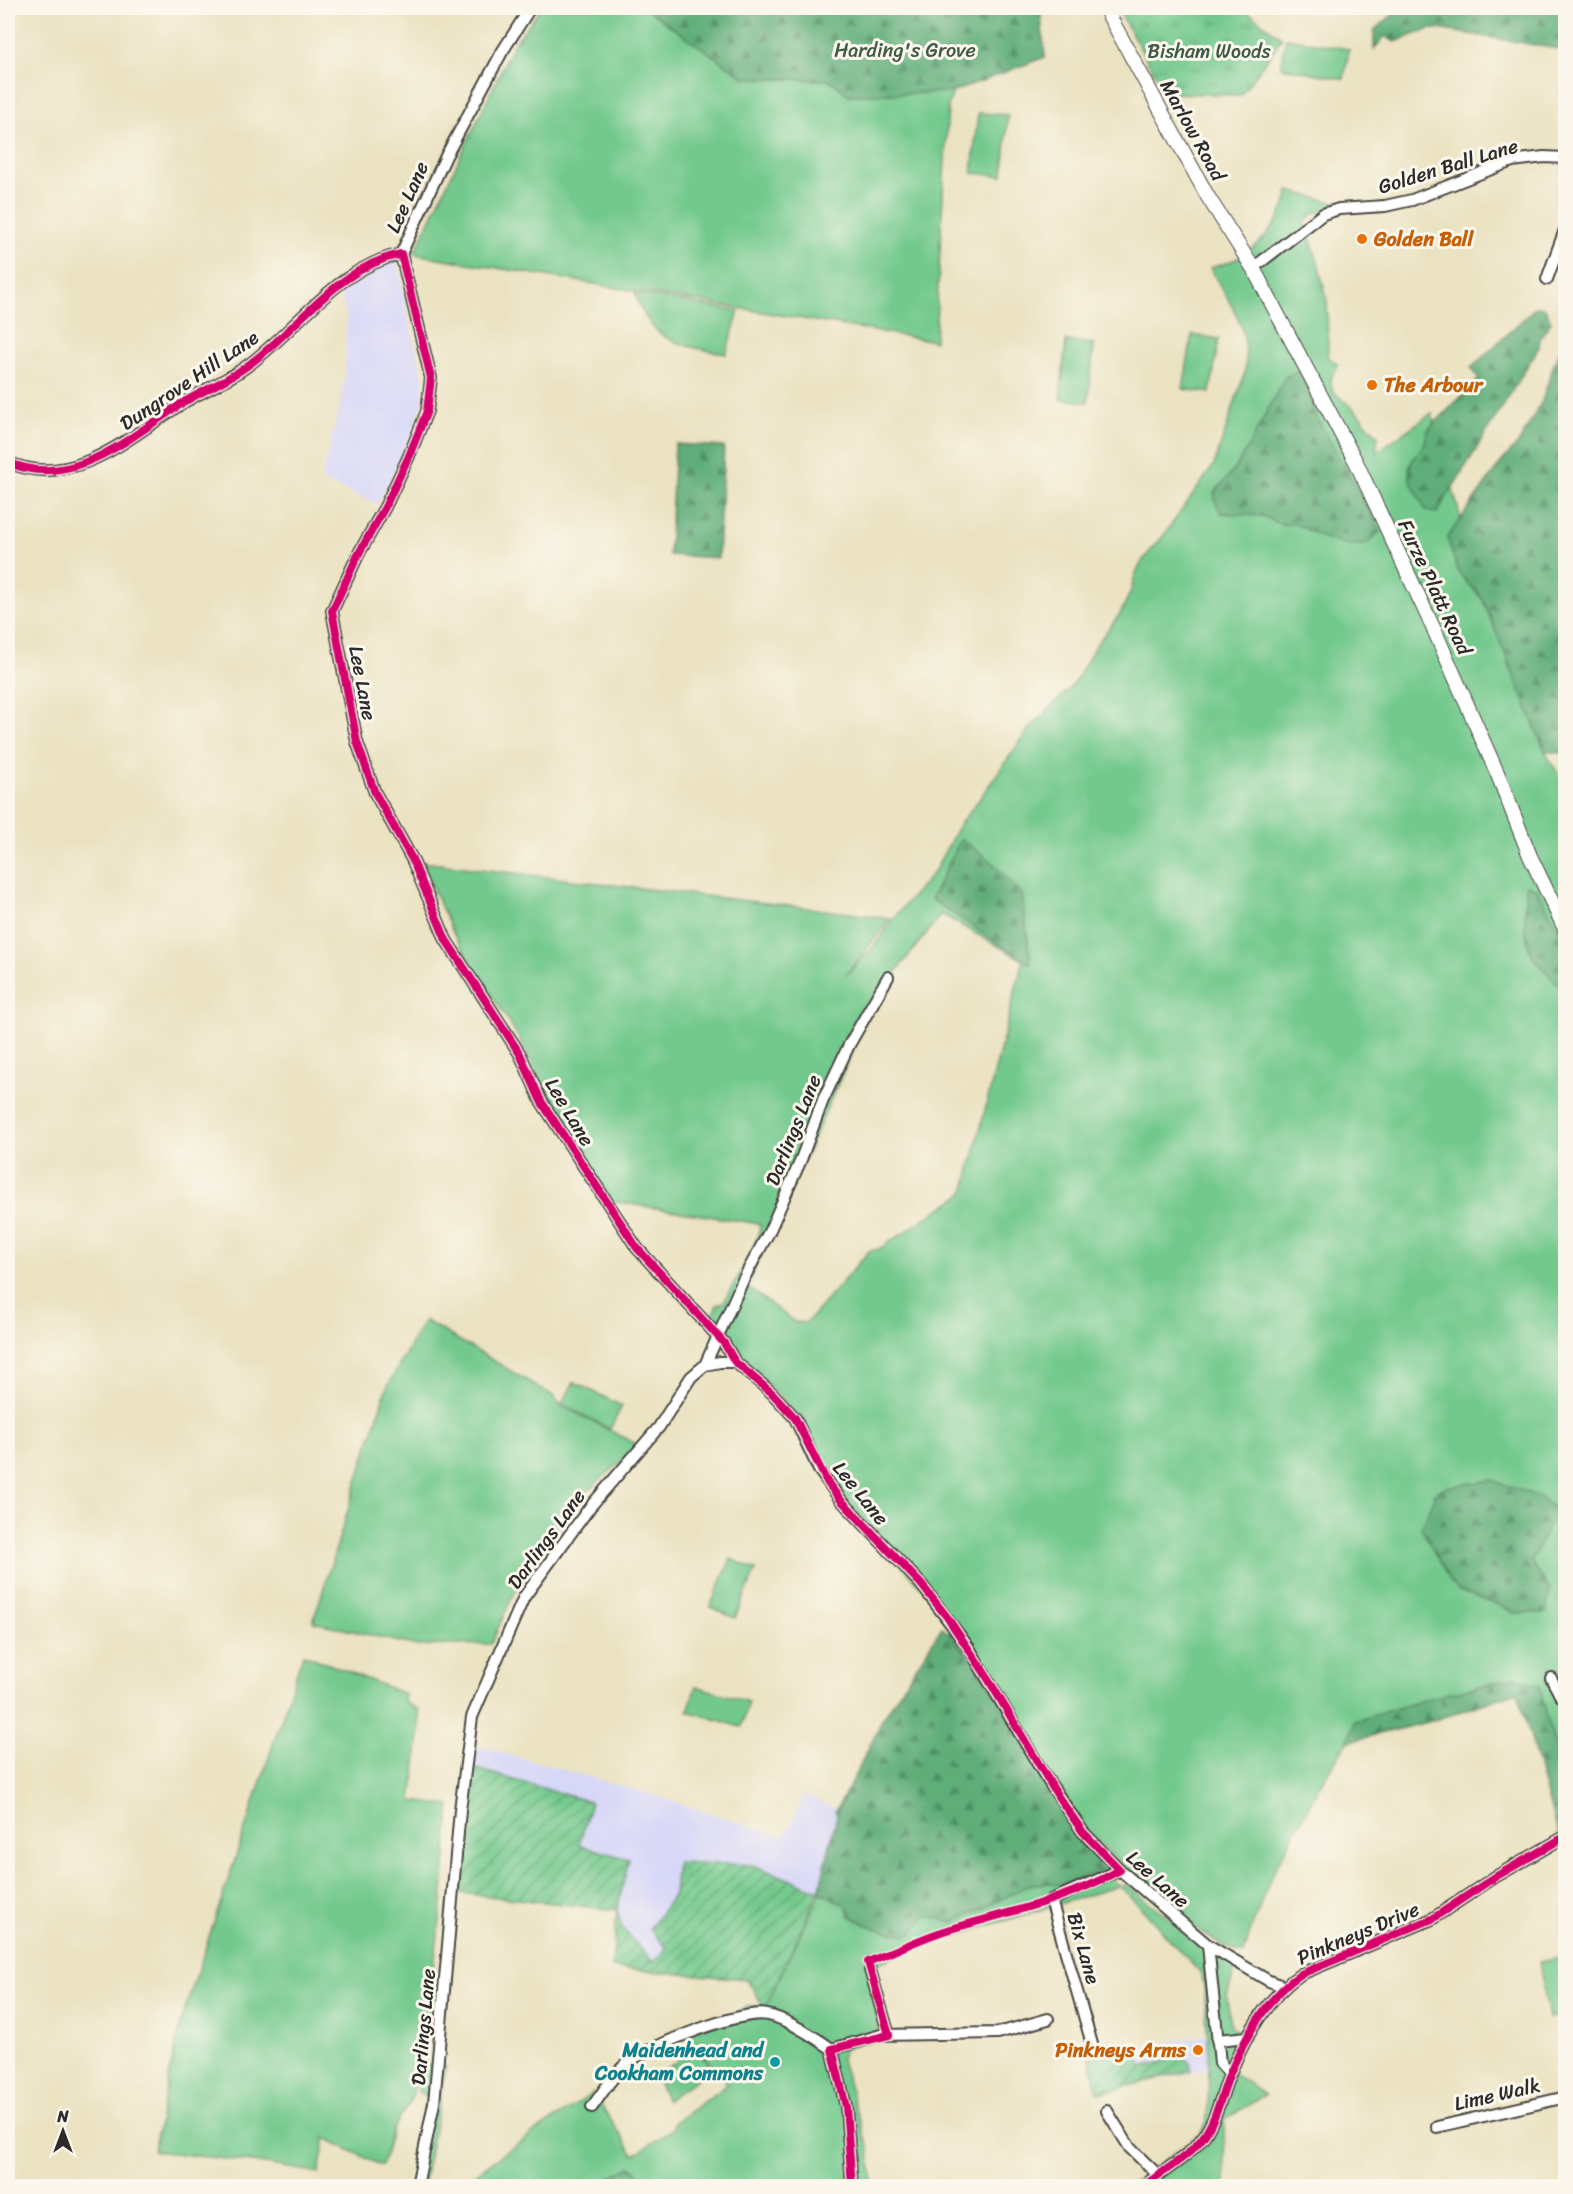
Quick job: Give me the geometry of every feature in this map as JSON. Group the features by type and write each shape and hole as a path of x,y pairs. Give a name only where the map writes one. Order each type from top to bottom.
{"main road":[{"name":"Marlow Road","path":"1105,8 1208,197 1253,268"},
{"name":"Furze Platt Road","path":"1253,268 1356,462 1436,634 1498,775 1530,856 1566,931"}],"street":[{"name":"Lee Lane","path":"530,8 502,52 446,156 400,255 431,378 427,411 410,456 358,555 332,611 357,742 375,793 412,859 446,940 520,1054 541,1101 637,1248 724,1343 735,1362 772,1393 795,1418 819,1470 833,1491 921,1584 947,1617 984,1672 1059,1798 1083,1832 1120,1870 1208,1945 1269,1981 1283,1986"},
{"name":"Golden Ball Lane","path":"1253,268 1323,214 1339,209 1385,206 1412,200 1512,161 1544,157 1566,158"},
{"path":"1547,279 1566,227"},
{"name":"Dungrove Hill Lane","path":"8,462 31,469 68,468 86,463 122,444 184,402 250,364 331,290 369,266 386,258 400,255"},
{"name":"Darlings Lane","path":"417,2187 434,2103 460,1810 472,1717 524,1597 590,1507 659,1427 691,1377 705,1365 743,1280 769,1232 801,1162 823,1100 849,1045 888,977"},
{"path":"705,1365 735,1362"},
{"path":"1551,1678 1566,1701"},
{"name":"Pinkneys Drive","path":"1144,2187 1196,2145 1206,2132 1248,2037 1265,2008 1283,1986 1301,1974 1432,1919 1495,1877 1566,1836"},
{"name":"Bix Lane","path":"1092,2044 1051,1900 1120,1870"},
{"path":"1208,1945 1220,2062 1230,2074"},
{"path":"870,1970 889,2035"},
{"path":"592,2107 629,2061 692,2032 752,2013 782,2020 832,2049 889,2035 998,2033 1048,2019"},
{"path":"1217,2040 1248,2037"},
{"path":"832,2049 846,2107 852,2187"},
{"name":"Lime Walk","path":"1437,2127 1566,2097"},
{"path":"1107,2111 1130,2148 1158,2175"}],"shaded area":[{"path":"382,262 398,263 408,318 424,381 423,402 404,455 377,504 321,480 341,401 345,372 347,316 340,294"},
{"path":"479,1746 660,1797 784,1837 805,1795 838,1810 819,1891 765,2009 747,1979 612,1968 617,1910 461,1893 467,1806"},
{"path":"1210,2034 1212,2068 1098,2093 1090,2058"}],"green space":[{"path":"541,8 645,8 745,78 830,80 849,95 953,92 948,106 935,341 414,254 513,45"},
{"name":"Harding's Grove","path":"645,8 1040,8 1045,57 953,92 849,95 830,80 745,78"},
{"name":"Bisham Woods","path":"1117,8 1242,8 1282,38 1241,95 1166,93"},
{"path":"1401,8 1565,8 1565,50 1438,29 1430,29 1395,42 1385,36 1374,49 1374,30"},
{"path":"1286,38 1349,49 1344,79 1281,67"},
{"path":"978,113 1008,115 1003,176 972,173"},
{"path":"1289,191 1341,204 1315,213 1304,222 1318,262 1327,301 1328,357 1338,365 1331,379 1332,391 1353,408 1378,436 1376,452 1432,413 1483,600 1545,751 1565,786 1565,1832 1559,1836 1518,1692 1431,1721 1347,1742 1321,1783 1272,1874 1244,1954 1219,1944 1176,1914 1087,1833 1045,1771 969,1643 828,1479 785,1401 737,1357 709,1323 717,1305 724,1302 745,1263 756,1241 760,1224 610,1201 548,1097 522,1043 454,935 421,862 891,918 845,976 875,945 896,915 934,872 959,825 1029,729 1074,684 1096,645 1120,614 1143,560 1164,535 1214,465 1245,372 1246,356 1242,328 1232,305 1210,268 1235,260 1255,246 1271,230","holes":["941,914 1023,960 964,1193 879,1249 869,1251 805,1323 795,1322 747,1287 850,1057 865,1018 888,982"]},
{"path":"635,293 739,311 726,354 681,344 659,333 642,310"},
{"path":"1536,307 1545,308 1551,322 1540,338 1539,347 1437,513 1426,511 1410,480 1409,469 1413,459 1424,445 1428,430 1479,379 1471,368"},
{"path":"1192,335 1219,339 1210,393 1183,389"},
{"path":"1565,338 1566,754 1545,751 1483,600 1459,573 1447,538 1500,464 1519,442 1542,401"},
{"path":"1066,341 1094,344 1088,402 1060,399"},
{"path":"1298,371 1307,385 1318,420 1381,531 1365,545 1350,545 1326,539 1296,524 1281,524 1262,516 1221,513 1216,504 1214,493 1234,470 1285,377"},
{"path":"675,444 724,447 718,558 669,555"},
{"path":"961,839 991,861 1022,894 1031,965 931,899"},
{"path":"1526,885 1537,889 1565,941 1565,993 1537,962 1528,944 1525,925"},
{"path":"424,1320 552,1395 562,1406 640,1446 578,1499 513,1595 491,1644 418,1646 313,1622 386,1389"},
{"path":"574,1382 622,1406 610,1429 562,1404"},
{"path":"1492,1480 1539,1497 1549,1505 1565,1511 1565,1519 1549,1525 1531,1562 1550,1589 1546,1613 1514,1613 1459,1591 1450,1581 1421,1528 1433,1502 1434,1494 1445,1487"},
{"path":"731,1559 756,1570 735,1618 710,1607"},
{"path":"942,1627 975,1661 1110,1867 1063,1886 1048,1883 1029,1885 954,1922 925,1915 911,1934 894,1933 872,1927 850,1916 846,1905 819,1892 838,1810 883,1718"},
{"path":"950,1631 965,1649 1113,1870 1112,1877 1118,1886 925,1945 924,1943 870,1967 886,2031 843,2050 841,2060 869,2150 873,2186 459,2186 593,2093 634,2155 673,2129 674,2123 728,2084 690,2040 689,2032 747,2009 746,2007 766,2005 821,1892 840,1815 835,1812 864,1760"},
{"path":"303,1654 405,1694 404,1702 419,1710 419,1736 412,1801 450,1806 442,1905 420,2068 410,2103 393,2127 382,2166 325,2138 319,2173 253,2162 153,2151 181,2022"},
{"path":"1516,1677 1539,1685 1565,1786 1565,1820 1555,1824 1518,1692 1431,1721 1347,1742 1355,1721 1430,1698"},
{"path":"696,1686 749,1702 741,1727 688,1711"},
{"path":"473,1768 591,1802 579,1845 629,1859 617,1910 461,1893 467,1806"},
{"path":"677,1862 753,1865 819,1891 765,2009 747,1979 612,1968 617,1910 622,1928 653,1962 667,1948 649,1929 674,1895"},
{"path":"1126,1885 1236,1964 1227,1997 1231,2025 1240,2031 1241,2042 1228,2070 1265,2095 1224,2120 1225,2186 1128,2186 1200,2134 1207,2121 1208,2113 1209,2054 1204,1985 1201,1974 1119,1886"},
{"path":"1565,1957 1565,2015 1549,2018 1539,1962"},
{"path":"695,2048 712,2068 667,2100 655,2077"},
{"path":"1136,2048 1142,2067 1167,2061 1166,2056 1180,2056 1189,2062 1191,2071 1098,2093 1090,2058"},
{"path":"423,2064 446,2066 423,2186 411,2186 430,2103 426,2095 418,2093"},
{"path":"631,2166 651,2186 596,2186"}],"cycle path":[{"path":"8,462 32,469 56,470 79,465 101,455 184,402 243,369 339,284 358,271 378,261 401,254 431,378 427,411 385,507 358,555 332,611 357,742 375,793 412,859 446,940 520,1054 541,1101 637,1248 724,1343 735,1362 772,1393 795,1418 827,1482 840,1499 921,1584 947,1617 984,1672 1059,1798 1083,1832 1120,1870 1059,1897 943,1931 868,1962 889,2035 832,2049 846,2107 852,2186"},
{"path":"1144,2186 1186,2155 1206,2133 1243,2045 1259,2018 1289,1983 1301,1974 1432,1919 1495,1877 1566,1836"}],"place":[{"name":"Golden Ball","path":"1362,239"},
{"name":"The Arbour","path":"1372,385"},
{"name":"Pinkneys Arms","path":"1198,2050"},
{"name":"Maidenhead and Cookham Commons","path":"775,2062"}]}
